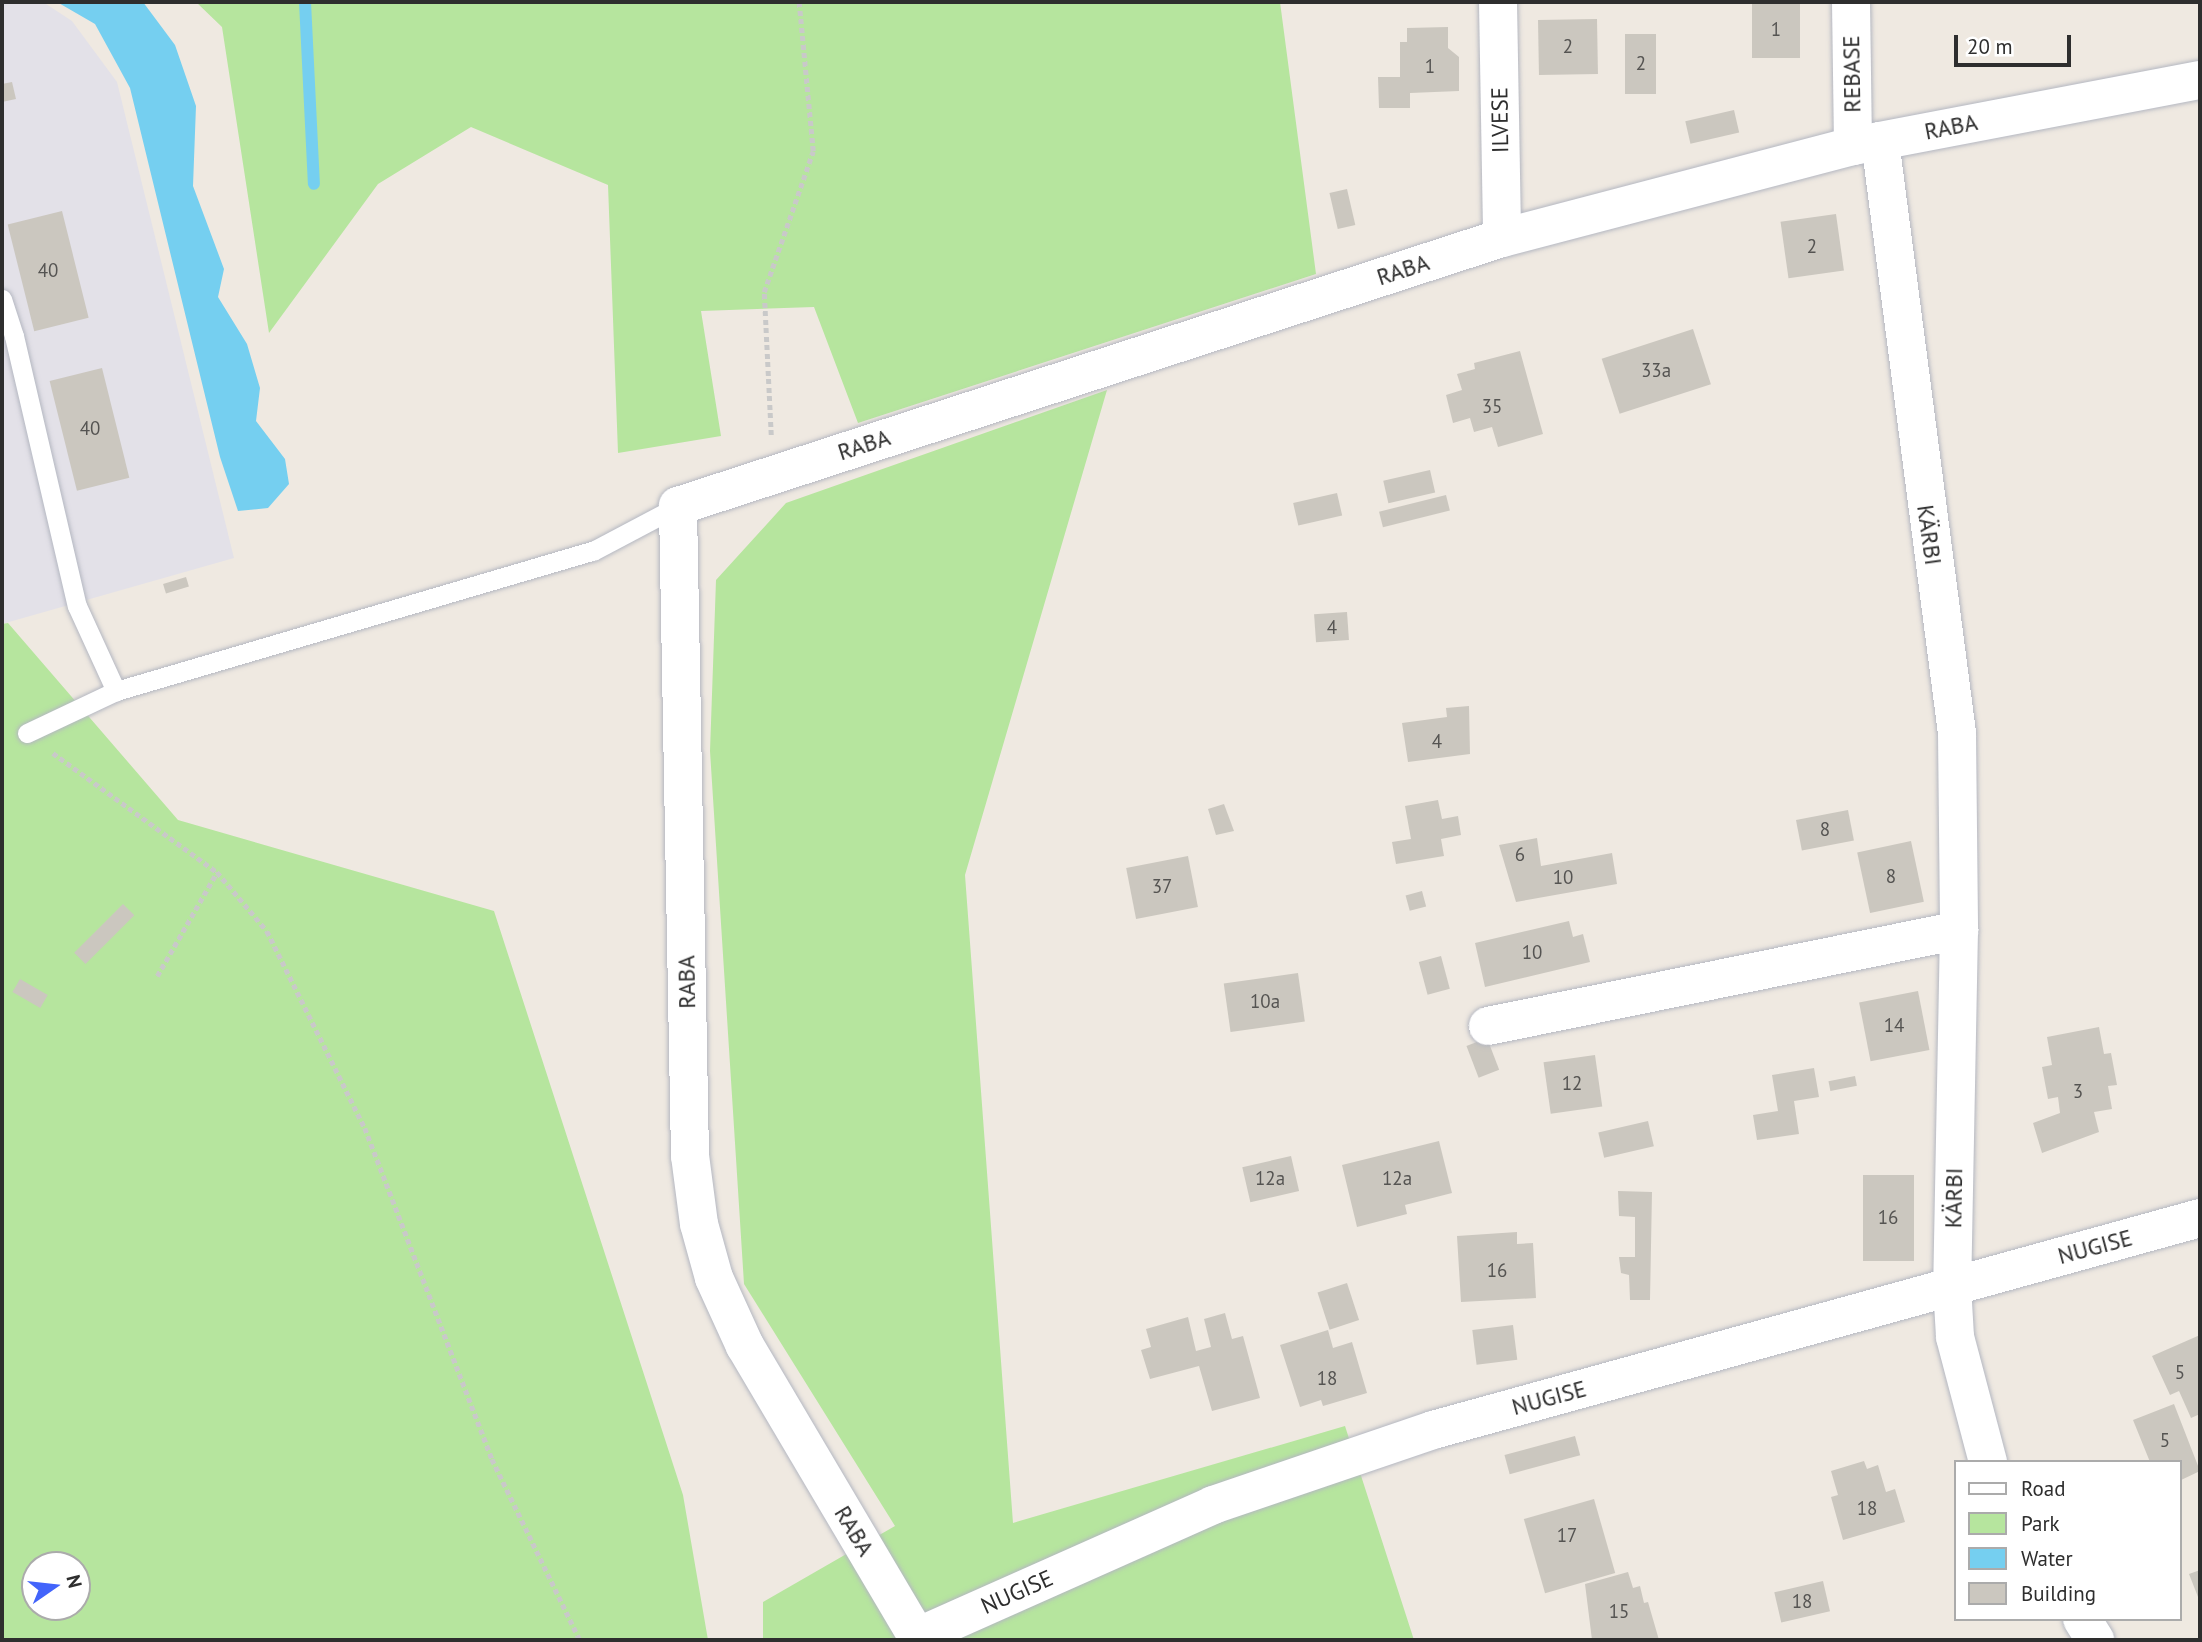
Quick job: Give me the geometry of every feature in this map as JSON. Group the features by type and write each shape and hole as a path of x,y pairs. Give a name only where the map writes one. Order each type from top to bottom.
{"street":[{"name":"ILVESE","path":"1498,2 1502,238"},
{"name":"REBASE","path":"1851,2 1866,143"},
{"name":"RABA","path":"918,1638 745,1346 714,1278 699,1224 690,1156 678,506 1502,238 1866,143 2200,80"},
{"name":"KÄRBI","path":"1866,143 1957,733 1959,930 1952,1286 1955,1337 1987,1460"},
{"path":"1488,1026 1959,930"},
{"name":"NUGISE","path":"918,1638 1213,1505 1420,1434 2200,1219"},
{"path":"2083,1621 2095,1640"}],"lane":[{"path":"2,299 9,344 77,606 116,691"},
{"path":"27,733 116,691 593,551 678,506"}],"path":[{"path":"773,475 764,292 813,151 799,2"},
{"path":"27,733 217,872 267,931 365,1128 492,1459 580,1640"},
{"path":"157,976 217,872"}],"shaded area":[{"path":"2,2 43,2 72,21 117,82 234,558 2,624"}],"green space":[{"path":"196,2 1280,2 1316,274 858,423 814,307 701,311 721,436 618,453 608,185 471,127 378,184 269,333 222,27"},
{"path":"1107,390 965,875 1013,1523 1345,1426 1414,1640 763,1640 763,1602 895,1526 744,1284 710,751 716,580 786,503"},
{"path":"8,623 178,820 494,911 683,1495 708,1640 2,1640 2,624"}],"water":[{"path":"57,2 143,2 175,45 196,106 193,186 224,269 218,297 247,344 260,388 256,421 285,459 289,484 268,508 238,511 220,457 130,88 95,24"}],"building":[{"path":"1752,2 1800,2 1800,58 1752,58"},
{"path":"1597,19 1598,74 1539,75 1538,20"},
{"path":"1448,27 1448,48 1459,57 1459,91 1410,93 1410,108 1379,108 1378,77 1400,77 1400,42 1407,42 1407,28"},
{"path":"1625,34 1656,34 1656,94 1625,94"},
{"path":"12,82 16,99 2,102 2,84"},
{"path":"1734,110 1739,132 1690,144 1685,121"},
{"path":"1347,189 1355,225 1338,229 1329,193"},
{"path":"62,211 89,318 34,331 8,225"},
{"path":"1836,214 1844,270 1788,278 1781,222"},
{"path":"1693,329 1711,384 1620,414 1602,359"},
{"path":"1520,351 1543,434 1498,447 1492,427 1474,432 1470,418 1453,423 1446,395 1462,390 1457,374 1475,369 1474,363"},
{"path":"102,368 129,478 77,491 50,381"},
{"path":"1430,470 1435,492 1388,503 1383,481"},
{"path":"1337,493 1342,515 1298,526 1293,503"},
{"path":"1446,495 1450,511 1383,527 1379,512"},
{"path":"186,577 189,587 166,594 163,584"},
{"path":"1347,612 1349,640 1316,642 1314,614"},
{"path":"1469,706 1470,754 1408,762 1402,723 1447,717 1446,708"},
{"path":"1438,800 1442,819 1458,816 1461,835 1441,839 1444,856 1396,864 1392,842 1411,839 1405,806"},
{"path":"1224,804 1234,831 1216,835 1208,809"},
{"path":"1848,810 1854,840 1802,851 1796,820"},
{"path":"1537,838 1541,866 1612,853 1617,884 1516,902 1499,845"},
{"path":"1911,841 1924,902 1870,913 1857,852"},
{"path":"1188,856 1198,907 1136,919 1126,868"},
{"path":"1422,891 1426,906 1410,911 1406,895"},
{"path":"123,904 134,915 86,964 74,953"},
{"path":"1569,921 1573,937 1583,934 1590,962 1485,987 1475,943"},
{"path":"1441,956 1450,989 1428,995 1419,962"},
{"path":"1298,973 1305,1022 1231,1032 1224,983"},
{"path":"20,979 48,995 40,1008 12,992"},
{"path":"1918,991 1929,1050 1871,1061 1859,1002"},
{"path":"2099,1027 2104,1054 2111,1053 2117,1085 2108,1086 2112,1109 2094,1112 2099,1132 2042,1153 2033,1123 2060,1113 2058,1097 2048,1099 2042,1067 2052,1065 2047,1037"},
{"path":"1487,1038 1499,1070 1479,1078 1466,1046"},
{"path":"1595,1055 1602,1106 1551,1114 1544,1062"},
{"path":"1814,1068 1819,1097 1794,1101 1799,1134 1757,1140 1753,1115 1778,1111 1772,1075"},
{"path":"1855,1076 1857,1086 1830,1091 1828,1081"},
{"path":"1648,1121 1654,1146 1604,1158 1598,1132"},
{"path":"1439,1141 1452,1193 1405,1205 1407,1214 1357,1227 1342,1165"},
{"path":"1291,1156 1299,1191 1250,1202 1242,1167"},
{"path":"1863,1175 1914,1175 1914,1261 1863,1261"},
{"path":"1618,1191 1652,1192 1650,1300 1630,1300 1629,1275 1621,1273 1619,1257 1635,1257 1635,1217 1619,1216"},
{"path":"1517,1232 1517,1244 1533,1243 1536,1298 1461,1302 1457,1236"},
{"path":"1347,1283 1359,1320 1330,1330 1318,1293"},
{"path":"1225,1313 1232,1339 1243,1336 1260,1398 1212,1411 1199,1366 1150,1379 1141,1350 1151,1347 1146,1329 1188,1317 1196,1351 1211,1347 1204,1319"},
{"path":"1513,1325 1517,1360 1477,1365 1472,1330"},
{"path":"1328,1330 1333,1348 1352,1342 1367,1393 1323,1406 1321,1400 1300,1407 1280,1345"},
{"path":"2200,1335 2200,1414 2191,1418 2179,1391 2170,1395 2152,1356"},
{"path":"2174,1404 2200,1471 2181,1480 2181,1460 2149,1460 2133,1420"},
{"path":"1575,1436 1580,1455 1510,1474 1504,1455"},
{"path":"1864,1461 1867,1469 1878,1465 1886,1492 1895,1489 1905,1522 1843,1540 1831,1497 1838,1495 1831,1471"},
{"path":"1594,1499 1615,1573 1545,1593 1524,1519"},
{"path":"2200,1570 2200,1602 2189,1574"},
{"path":"1628,1572 1633,1588 1640,1586 1644,1603 1648,1602 1659,1640 1592,1640 1585,1584"},
{"path":"1823,1581 1830,1611 1781,1622 1774,1592"}],"waterway":[{"path":"305,2 314,184"}]}
